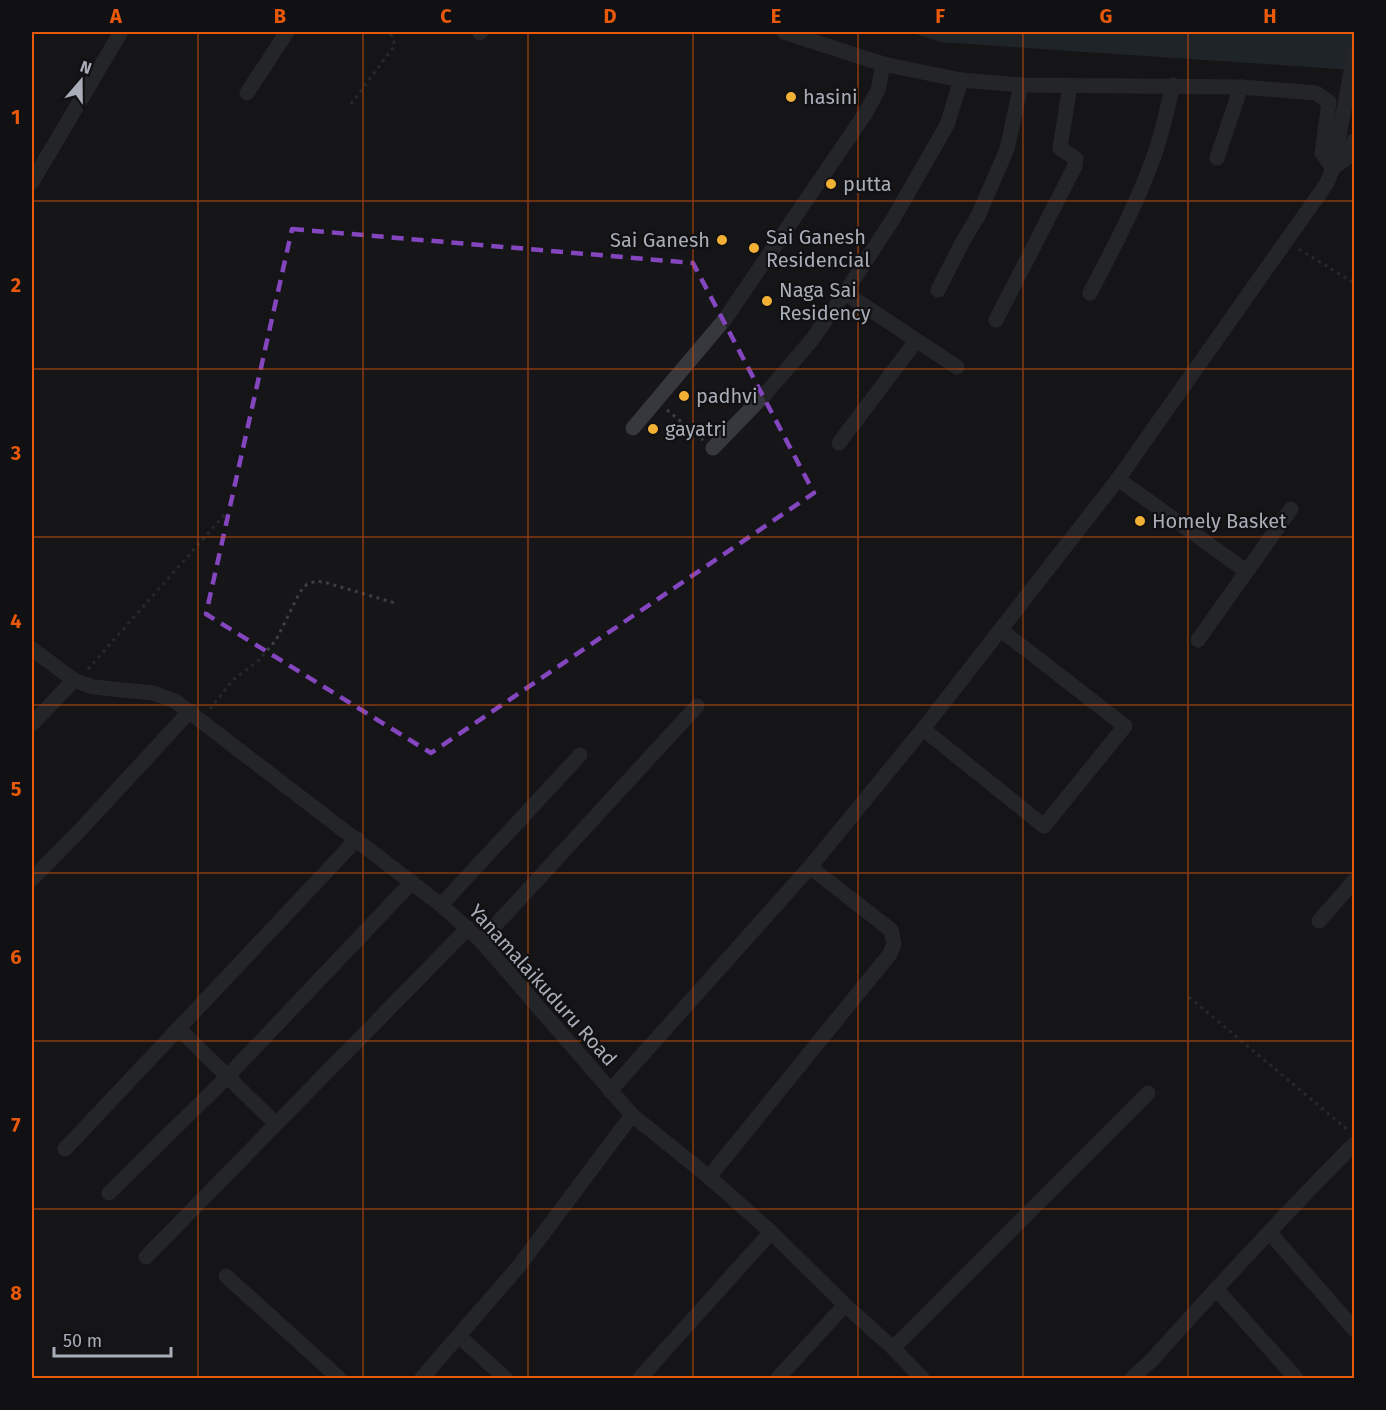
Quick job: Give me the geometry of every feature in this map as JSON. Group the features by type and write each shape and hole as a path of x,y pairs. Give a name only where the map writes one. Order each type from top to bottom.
{"street":[{"path":"32,182 121,32"},
{"path":"248,93 287,32"},
{"path":"784,32 883,64 961,80 1021,86 1173,85 1241,87 1316,93 1329,102 1322,153 1333,168"},
{"path":"610,1091 810,867 923,729 1118,479 1328,183 1333,168 1354,56"},
{"path":"633,428 725,320 865,114 878,90 883,64"},
{"path":"711,447 766,393 811,341 845,293 893,219 947,125 961,80"},
{"path":"1090,293 1127,220 1149,169 1161,134 1173,85"},
{"path":"938,290 978,216 1007,149 1021,86"},
{"path":"996,320 1075,166 1076,159 1060,148 1070,86"},
{"path":"1217,158 1241,87"},
{"path":"1333,168 1347,158 1354,141"},
{"path":"845,293 957,367"},
{"path":"839,443 916,341"},
{"path":"1118,479 1246,571"},
{"path":"1198,640 1291,509"},
{"path":"923,729 1044,826 1125,726 1001,630"},
{"name":"Yanamalaikuduru Road","path":"32,649 74,680 93,687 153,693 175,701 441,905 481,941 632,1114 709,1177 771,1232 922,1378"},
{"path":"32,724 74,680"},
{"path":"481,941 697,706"},
{"path":"32,879 195,715"},
{"path":"441,905 580,755"},
{"path":"65,1149 357,839"},
{"path":"709,1177 890,954 894,944 891,930 810,867"},
{"path":"1319,921 1354,881"},
{"path":"109,1193 227,1077 412,882"},
{"path":"146,1257 468,928"},
{"path":"179,1029 275,1123"},
{"path":"893,1348 1148,1094"},
{"path":"422,1378 519,1266 632,1114"},
{"path":"1132,1378 1152,1360 1290,1209 1354,1144"},
{"path":"640,1378 771,1232"},
{"path":"1270,1233 1354,1329"},
{"path":"226,1276 339,1378"},
{"path":"1216,1289 1296,1378"},
{"path":"778,1378 845,1305"},
{"path":"459,1336 505,1378"}],"path":[{"path":"351,104 395,45 390,32"},
{"path":"1287,242 1354,282"},
{"path":"667,410 711,447"},
{"path":"87,671 226,513"},
{"path":"195,715 259,660 276,640 300,592 307,584 317,581 327,583 394,603"},
{"path":"1189,997 1354,1136"}],"highlighted area":[{"path":"292,229 693,263 814,493 431,753 206,614"}],"shaded area":[{"path":"910,32 1354,32 1354,70 940,42"}],"place":[{"name":"hasini","path":"791,97"},
{"name":"putta","path":"831,184"},
{"name":"Sai Ganesh","path":"722,240"},
{"name":"Sai Ganesh Residencial","path":"754,248"},
{"name":"Naga Sai Residency","path":"767,301"},
{"name":"padhvi","path":"684,396"},
{"name":"gayatri","path":"653,429"},
{"name":"Homely Basket","path":"1140,521"}]}
